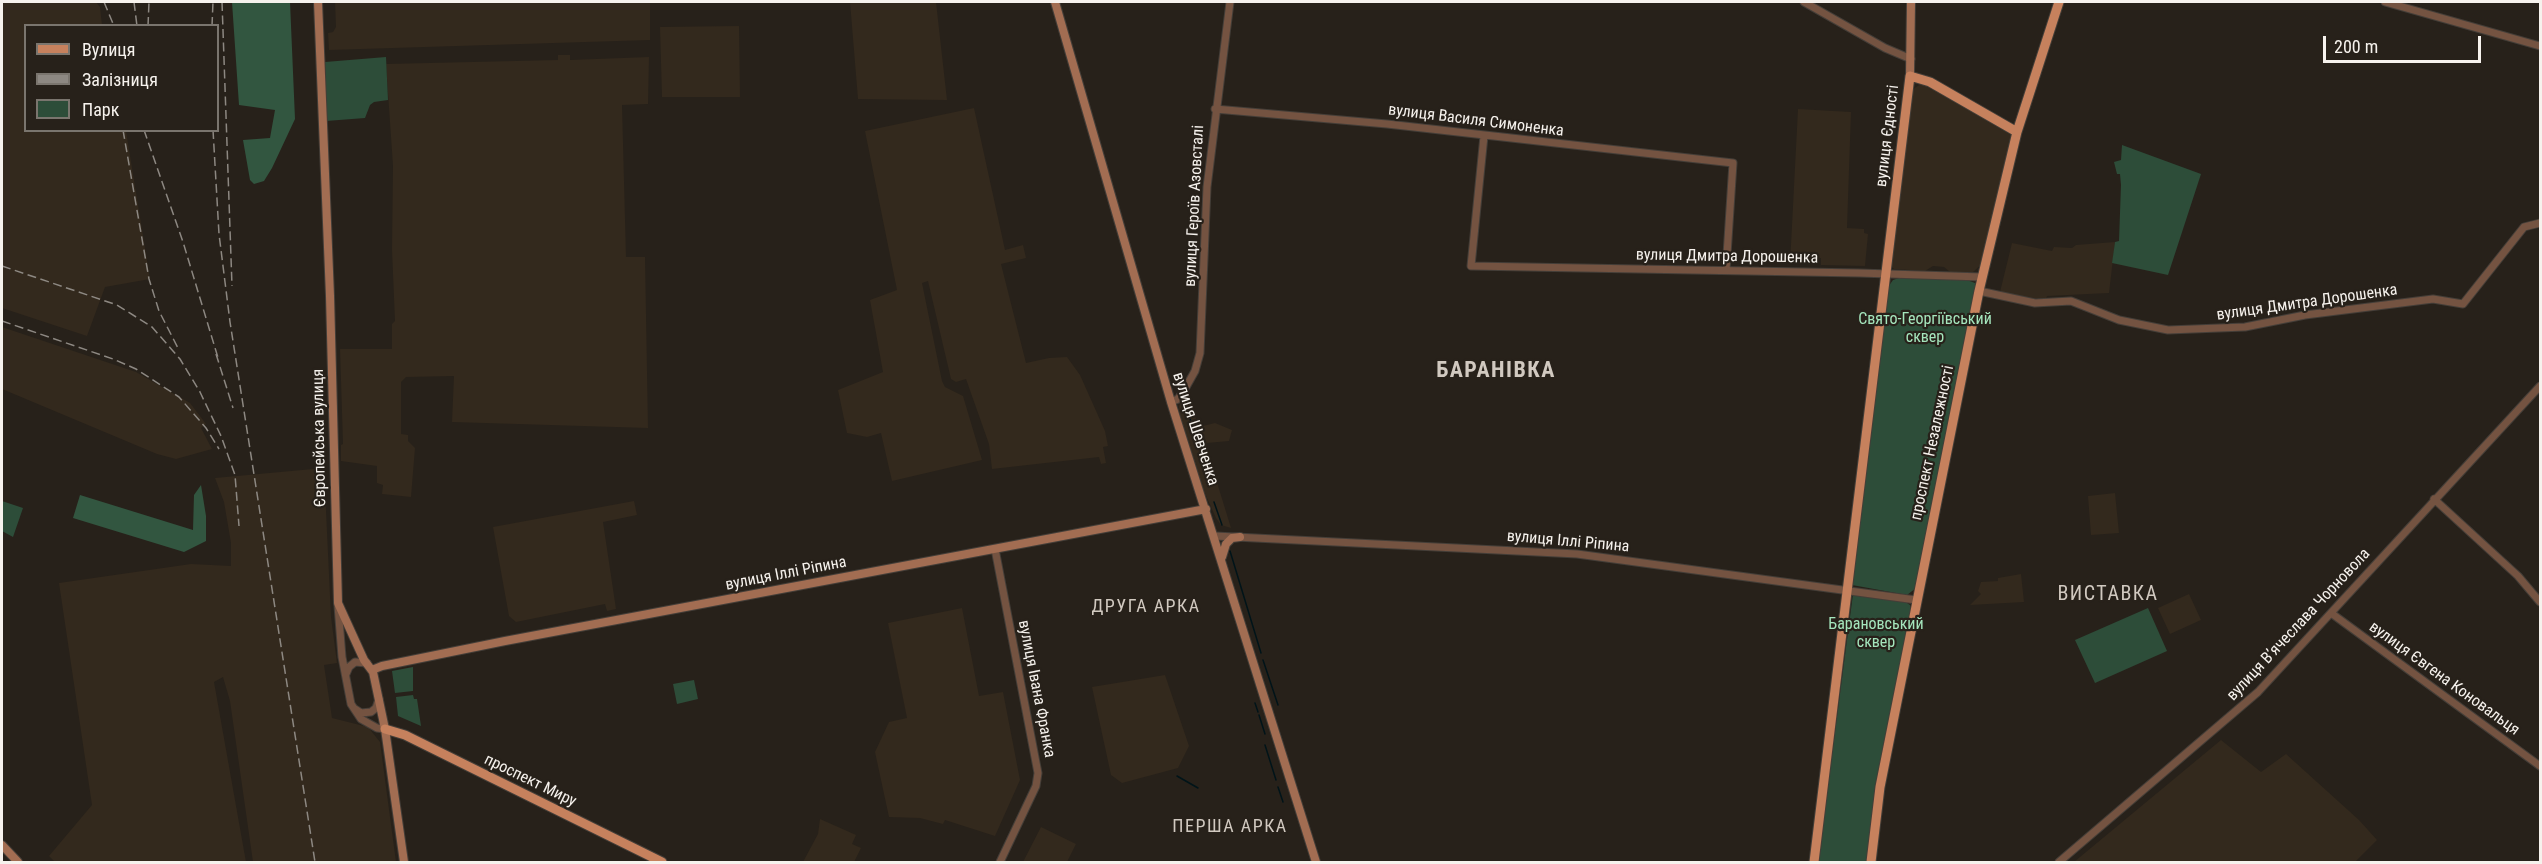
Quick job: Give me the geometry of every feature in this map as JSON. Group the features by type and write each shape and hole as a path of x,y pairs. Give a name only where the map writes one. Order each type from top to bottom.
{"main road":[{"name":"Європейська вулиця","path":"318,2 330,304 338,603 350,631 370,666 379,696 404,862"},
{"name":"вулиця Шевченка","path":"1055,2 1171,402 1316,862"},
{"name":"вулиця Єдності","path":"1887,273 1910,76 1911,2"},
{"name":"проспект Незалежності","path":"1871,862 1877,799 1982,277 2017,132 2059,2"},
{"path":"1910,76 1930,81 2017,132"},
{"path":"1815,862 1887,273"},
{"path":"1179,514 1190,510 1196,502 1198,483"},
{"name":"вулиця Іллі Ріпина","path":"370,666 382,666 1206,509"},
{"path":"1223,562 1226,544 1232,538 1240,537"},
{"name":"проспект Миру","path":"385,729 405,735 662,862"},
{"path":"2,845 18,862"}],"street":[{"name":"вулиця Героїв Азовсталі","path":"1171,402 1178,399 1186,387 1195,371 1200,353 1207,188 1230,2"},
{"path":"1804,2 1886,48 1911,59"},
{"path":"2385,2 2541,46"},
{"name":"вулиця Василя Симоненка","path":"1215,109 1272,112 1733,163 1726,270"},
{"name":"вулиця Дмитра Дорошенка","path":"1484,136 1471,266 1887,273 1982,277"},
{"name":"вулиця Дмитра Дорошенка","path":"1979,291 2035,303 2071,302 2113,319 2168,330 2245,327 2304,315 2436,298 2444,302 2463,304 2524,227 2541,223"},
{"name":"вулиця Вʼячеслава Чорновола","path":"2059,862 2250,699 2541,386"},
{"path":"2434,499 2518,576 2541,602"},
{"name":"вулиця Іллі Ріпина","path":"1215,536 1577,554 1916,600"},
{"name":"вулиця Івана Франка","path":"995,549 1038,773 1036,786 1000,862"},
{"path":"338,603 346,678 353,707 361,719 376,728 385,729"},
{"name":"вулиця Євгена Коновальця","path":"2331,613 2541,766"},
{"path":"340,634 350,631"},
{"path":"346,678 347,670 352,664 359,662 370,666"},
{"path":"353,707 361,713 371,712 378,705 379,696"}],"shaded area":[{"path":"2,2 96,2 100,7 102,24 24,24 24,132 126,132 150,279 105,287 87,336 2,308"},
{"path":"335,2 650,2 650,40 329,50 328,33 333,32 336,27"},
{"path":"850,2 936,2 947,100 858,99"},
{"path":"739,26 740,97 662,97 660,27"},
{"path":"558,55 570,55 570,60 649,57 648,104 622,105 626,257 645,257 648,428 452,422 454,376 406,377 401,382 401,434 408,435 408,441 415,448 411,497 382,494 383,485 377,483 377,466 341,461 341,445 343,444 340,349 392,349 392,324 395,321 392,250 393,166 386,64 558,60"},
{"path":"1921,84 1931,86 2012,135 1982,264 1973,272 1950,272 1944,267 1933,266 1925,271 1894,269 1891,266 1913,89"},
{"path":"974,108 1005,250 1023,245 1026,258 1001,264 1026,363 1067,357 1080,375 1105,431 1108,446 1103,447 1106,463 1101,464 1099,457 992,469 989,444 966,379 956,382 951,379 928,281 922,283 942,381 945,387 963,396 982,460 892,481 881,433 867,437 847,433 838,390 883,372 870,300 897,290 865,131"},
{"path":"1798,109 1851,112 1847,228 1864,229 1864,233 1868,234 1865,266 1821,265 1821,258 1816,258 1816,264 1790,264"},
{"path":"2115,242 2109,293 2047,296 2046,299 2038,299 2000,292 2012,243 2052,251 2054,247 2072,248 2076,245"},
{"path":"2,327 136,372 190,403 206,424 201,428 212,449 176,459 157,454 2,389"},
{"path":"1188,390 1197,422 1201,422 1203,426 1215,423 1232,430 1229,441 1207,443 1207,450 1231,528 1221,525 1203,489 1180,415 1179,406"},
{"path":"324,468 331,617 337,663 324,665 332,718 368,727 380,742 396,862 253,862 230,701 223,677 214,682 246,862 55,862 49,856 92,805 59,583 191,564 231,566 231,543 224,502 215,478"},
{"path":"2115,493 2119,533 2091,535 2088,496"},
{"path":"634,501 637,515 603,522 616,609 607,611 605,604 516,622 509,616 493,527"},
{"path":"2021,574 2024,602 1970,605 1981,594 1978,591 1981,582 1998,581 1998,578"},
{"name":"ВИСТАВКА","path":"2189,594 2201,620 2170,634 2158,608"},
{"path":"962,608 979,696 1003,692 1020,780 995,836 945,820 943,824 920,818 889,817 875,752 889,722 907,718 888,623"},
{"path":"1165,675 1189,746 1178,768 1122,783 1111,775 1092,687"},
{"path":"2221,740 2261,772 2286,754 2359,820 2377,840 2355,862 2074,862"},
{"path":"820,819 856,835 852,844 861,848 854,862 803,862 818,834"},
{"path":"1041,827 1076,844 1067,862 1023,862"}],"green space":[{"path":"232,2 290,2 295,119 264,181 254,184 250,180 243,140 270,138 275,110 239,105"},
{"path":"386,57 388,100 374,102 370,105 365,118 326,121 325,62"},
{"path":"2122,145 2201,174 2168,275 2112,263 2115,242 2119,241 2121,185 2120,174 2117,174 2114,162 2121,160"},
{"name":"Свято-Георгіївський сквер","path":"1899,278 1967,280 1975,283 1976,287 1916,588 1907,595 1852,585 1888,287 1893,280"},
{"path":"201,485 206,516 206,541 184,552 73,518 80,495 193,530 194,495"},
{"path":"2,501 23,508 13,537 2,531"},
{"name":"Барановський сквер","path":"1853,594 1904,601 1910,605 1911,611 1874,798 1867,862 1818,862"},
{"path":"2148,608 2167,651 2095,683 2075,640"},
{"path":"413,667 413,691 395,693 392,671"},
{"path":"694,680 698,699 677,704 673,684"},
{"path":"413,695 414,699 417,699 421,726 398,716 396,697"}],"waterway":[{"path":"1183,397 1193,428"},
{"path":"1214,502 1222,525"},
{"path":"1230,551 1261,653"},
{"path":"1263,660 1278,705"},
{"path":"1255,703 1258,712"},
{"path":"1259,715 1265,734"},
{"path":"1265,745 1276,780"},
{"path":"1177,776 1198,788"},
{"path":"1278,787 1283,802"}],"railway":[{"path":"104,2 113,24"},
{"path":"134,2 137,24"},
{"path":"148,24 149,2"},
{"path":"212,24 213,2"},
{"path":"222,2 232,286"},
{"path":"123,132 149,279 159,311 179,350"},
{"path":"145,132 183,242 219,361"},
{"path":"213,132 219,234 230,322 315,862"},
{"path":"2,266 117,305 152,327 180,359 200,392 221,436 235,475 239,526"},
{"path":"2,321 136,369 179,397 206,428 219,449"},
{"path":"216,354 233,408"}],"district":[{"name":"БАРАНІВКА","path":"1496,371"},
{"name":"ВИСТАВКА","path":"2108,595"},
{"name":"ДРУГА АРКА","path":"1146,607"},
{"name":"ПЕРША АРКА","path":"1230,827"}]}
